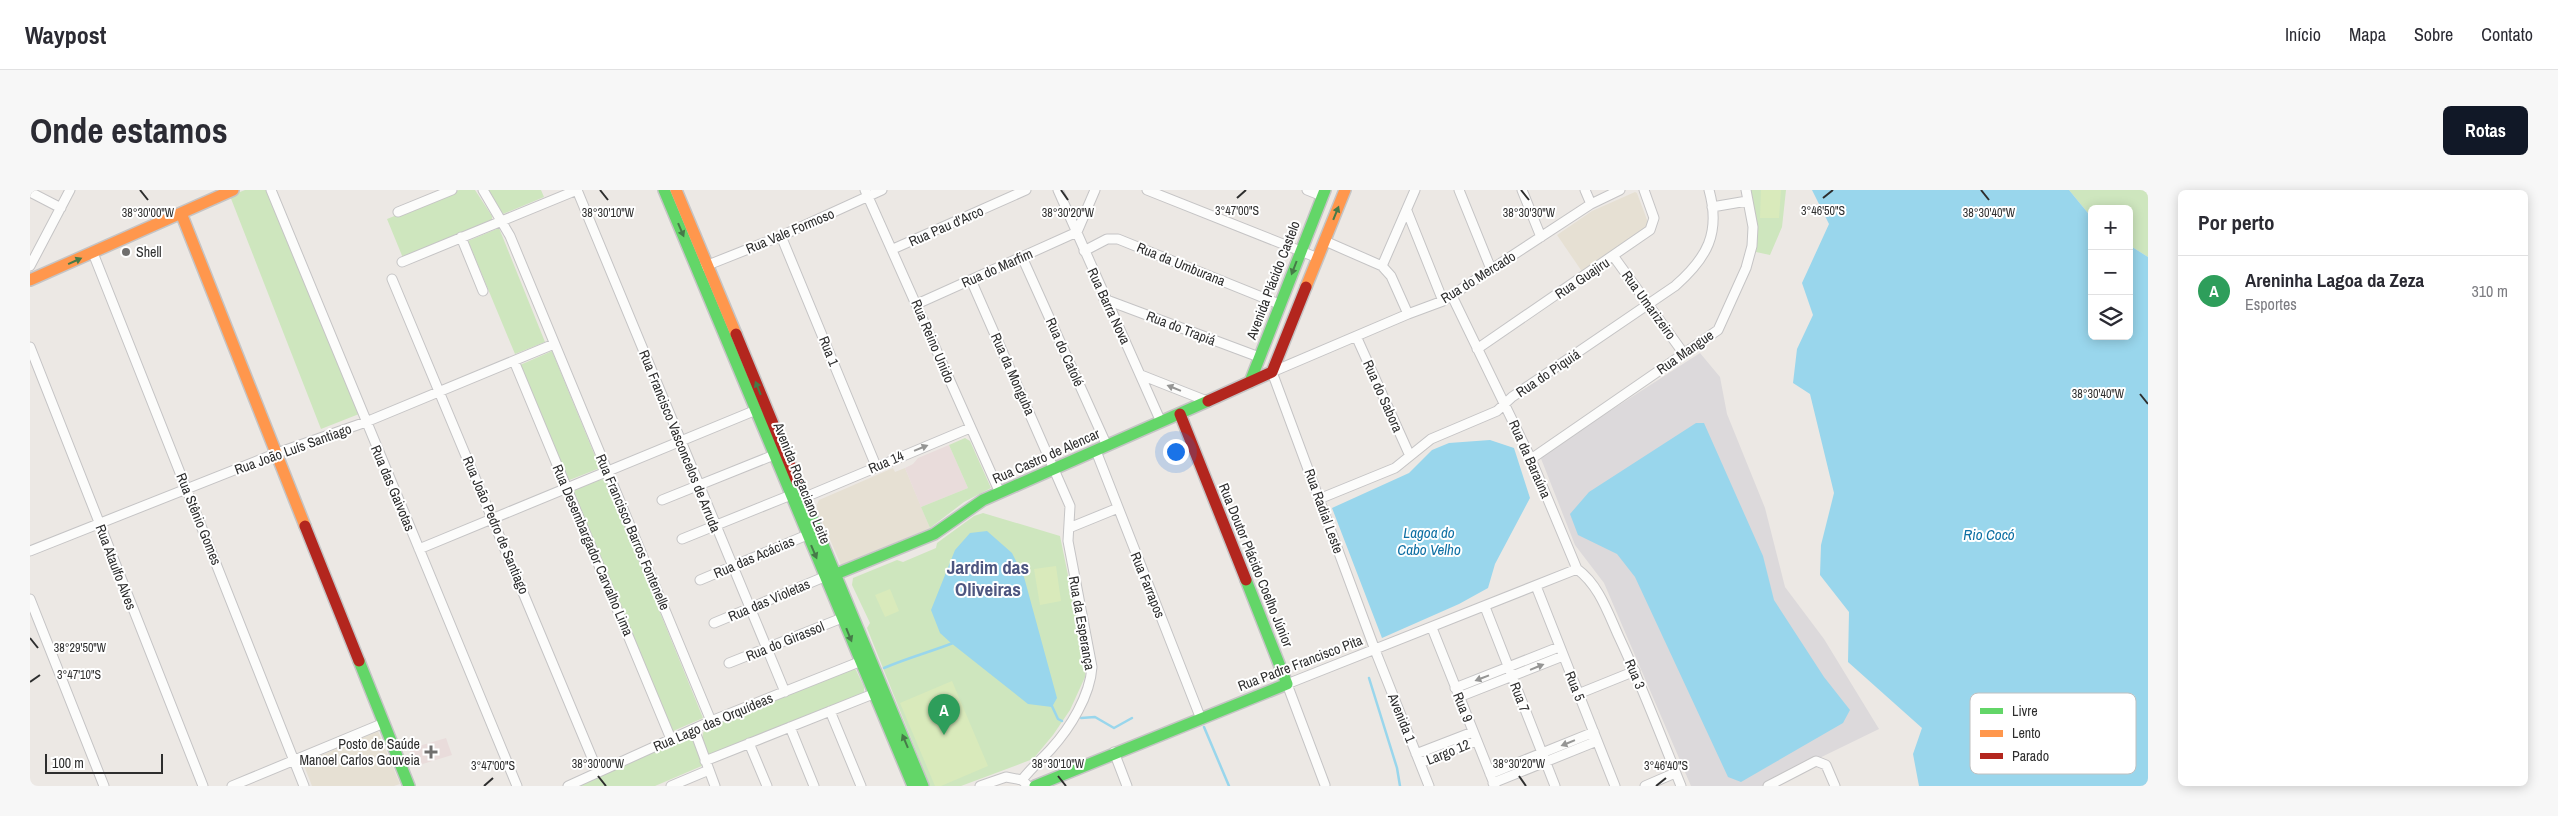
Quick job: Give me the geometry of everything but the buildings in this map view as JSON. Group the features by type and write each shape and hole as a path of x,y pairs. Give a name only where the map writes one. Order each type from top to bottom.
{"street":[{"path":"30,266 70,190"},
{"path":"30,280 233,190"},
{"name":"Rua das Gaivotas","path":"271,190 517,786"},
{"path":"398,212 452,190"},
{"name":"Rua Francisco Barros Fontenelle","path":"483,190 510,236 711,721"},
{"path":"402,262 577,190"},
{"name":"Rua Francisco Vasconcelos de Arruda","path":"577,190 785,692"},
{"name":"Avenida Rogaciano Leite","path":"664,190 702,267 760,408 803,498 830,576 842,618 869,670"},
{"name":"Avenida Rogaciano Leite","path":"677,190 702,267"},
{"name":"Rua Vale Formoso","path":"702,267 781,236 867,193 882,190"},
{"name":"Rua Pau d'Arco","path":"894,249 1026,190"},
{"name":"Rua Barra Nova","path":"1058,190 1104,299 1141,375 1161,422"},
{"path":"1077,232 1095,190"},
{"path":"1147,190 1318,258"},
{"path":"1307,190 1323,193"},
{"path":"1272,372 1345,190"},
{"path":"1382,266 1415,190"},
{"path":"1459,190 1492,270"},
{"path":"1522,190 1541,236"},
{"path":"1585,190 1591,204"},
{"name":"Rua do Mercado","path":"1272,372 1443,301 1591,204 1620,190"},
{"name":"Rua Guajiru","path":"1477,349 1614,257 1653,226 1654,218 1644,190"},
{"name":"Rua do Piquiá","path":"1319,499 1395,468 1431,438 1497,411 1675,286 1701,262 1711,238 1712,207 1709,190"},
{"name":"Rua Mangue","path":"1531,458 1718,330 1746,268 1753,238 1746,190"},
{"path":"30,192 61,208"},
{"name":"Rua Reino Unido","path":"867,193 894,249 970,428 1000,493"},
{"name":"Avenida Plácido Castelo","path":"1250,382 1323,193"},
{"path":"1712,207 1747,201"},
{"path":"1407,211 1443,301"},
{"path":"181,213 409,786"},
{"name":"Rua do Marfim","path":"917,304 1077,232"},
{"name":"Rua 1","path":"781,236 876,466"},
{"path":"461,237 483,291"},
{"name":"Rua da Umburana","path":"1084,251 1107,239 1118,239 1278,309"},
{"path":"1325,241 1382,266 1391,276 1408,314"},
{"name":"Rua Stênio Gomes","path":"93,253 304,786"},
{"name":"Rua do Catolé","path":"1022,257 1107,446"},
{"name":"Rua Umarizeiro","path":"1614,257 1684,354"},
{"name":"Rua João Pedro de Santiago","path":"392,278 598,772"},
{"name":"Rua da Monguba","path":"971,280 1055,468"},
{"name":"Rua da Baraúna","path":"1452,296 1531,458 1578,569"},
{"name":"Rua do Trapiá","path":"1104,299 1259,358"},
{"path":"1278,309 1294,320"},
{"name":"Rua do Sabora","path":"1356,336 1410,456"},
{"name":"Rua João Luís Santiago","path":"30,550 276,453 366,422 554,344"},
{"name":"Rua Ataulfo Alves","path":"30,347 204,786"},
{"name":"Rua Desembargador Carvalho Lima","path":"514,361 671,740"},
{"name":"Rua Castro de Alencar","path":"830,576 934,534 974,505 1272,372"},
{"name":"Rua Radial Leste","path":"1272,372 1375,650"},
{"path":"1141,375 1206,402"},
{"path":"419,549 760,408"},
{"name":"Avenida Rogaciano Leite","path":"760,408 774,455 807,535 830,576 878,691 924,786"},
{"name":"Rua Doutor Plácido Coelho Júnior","path":"1180,414 1325,785"},
{"name":"Rua 14","path":"803,498 970,428"},
{"name":"Rua Farrapos","path":"1096,451 1201,718"},
{"path":"662,500 774,455"},
{"name":"Rua da Esperança","path":"1025,783 1059,740 1076,714 1088,686 1092,667 1069,551 1070,506 1055,468"},
{"path":"682,539 791,495"},
{"path":"1069,528 1118,508"},
{"name":"Rua das Acácias","path":"700,580 807,535"},
{"name":"Rua Padre Francisco Pita","path":"1035,786 1114,752 1578,569"},
{"name":"Rua 3","path":"1578,569 1588,577 1601,597 1635,671 1681,786"},
{"name":"Rua das Violetas","path":"714,622 830,576"},
{"name":"Rua 5","path":"1536,586 1615,786"},
{"path":"30,599 33,617 104,786"},
{"name":"Rua 7","path":"1484,607 1555,786"},
{"name":"Rua do Girassol","path":"729,663 842,618"},
{"name":"Rua 9","path":"1432,628 1493,781"},
{"name":"Avenida 1","path":"1375,650 1429,786"},
{"path":"1457,693 1561,652"},
{"name":"Rua Lago das Orquídeas","path":"568,786 711,721 785,692 869,670"},
{"path":"1578,694 1635,671"},
{"path":"706,761 878,691"},
{"name":"Avenida Rogaciano Leite","path":"878,691 913,786"},
{"path":"830,711 861,786"},
{"path":"232,786 293,759 384,723"},
{"path":"790,727 814,786"},
{"path":"694,729 715,786"},
{"name":"Largo 12","path":"1416,754 1474,736"},
{"name":"Largo 12","path":"1420,764 1474,736"},
{"path":"1493,781 1595,736"},
{"path":"749,743 767,786"},
{"path":"1114,752 1127,786"},
{"path":"1768,786 1816,761 1826,765 1835,786"},
{"path":"672,786 709,770"},
{"path":"1645,786 1676,773"},
{"path":"980,786 1006,776 1025,783"}],"shaded area":[{"path":"1635,192 1649,225 1583,273 1557,235 1592,211"},
{"path":"1700,353 1720,377 1727,414 1765,508 1785,587 1824,639 1879,729 1762,786 1691,786 1604,583 1575,545 1540,456"},
{"path":"949,445 968,488 921,507 905,468 913,464 918,458"},
{"path":"893,468 895,472 905,468 930,528 841,565 816,507 819,500"},
{"path":"378,731 400,784 394,786 312,786 303,763"},
{"name":"Posto de Saúde Manoel Carlos Gouveia","path":"446,738 452,755 416,766 409,749"}],"green space":[{"path":"245,190 269,190 359,414 321,429 230,196"},
{"path":"459,190 475,190 492,216 492,220 403,258 387,219"},
{"path":"488,190 541,190 544,197 503,214"},
{"path":"1751,190 1786,190 1782,227 1770,255 1756,252 1757,244 1751,206"},
{"path":"1761,190 1781,190 1779,218 1760,218"},
{"path":"2069,190 2148,190 2148,257 2133,248 2133,205 2088,205 2088,213"},
{"path":"499,228 545,342 515,354 468,241"},
{"path":"552,351 600,468 567,481 520,365"},
{"path":"965,438 970,441 991,488 964,502 930,528 921,507 968,488 949,445"},
{"path":"605,477 703,718 671,732 572,490"},
{"path":"983,513 1060,536 1086,663 1085,677 1070,710 1033,759 961,786 930,786 867,628 870,623 852,585 853,578 897,560 903,562 936,548 937,543 974,516"},
{"path":"1056,566 1061,601 1040,605 1034,569"},
{"path":"890,589 899,611 885,617 875,595"},
{"path":"853,668 856,670 864,687 864,694 709,755 703,737 704,730 707,727"},
{"path":"952,681 988,766 941,786 935,786 900,703"},
{"path":"691,735 704,765 655,786 578,786"}],"water":[{"name":"Rio Cocó","path":"1812,190 2069,190 2088,213 2088,340 2133,340 2133,248 2148,257 2148,786 1919,786 1913,754 1922,728 1848,662 1849,612 1820,575 1821,545 1834,493 1810,394 1793,383 1797,349 1813,315 1802,283 1829,224"},
{"path":"1696,423 1704,423 1763,556 1774,600 1824,677 1850,710 1843,723 1741,782 1728,777 1635,577 1617,554 1578,535 1570,514 1589,492"},
{"name":"Lagoa do Cabo Velho","path":"1490,440 1514,448 1530,498 1495,564 1488,588 1459,604 1382,638 1332,508 1409,473 1432,450 1449,443"},
{"path":"987,531 1012,553 1024,577 1057,698 1052,707 1028,704 951,643 940,633 931,610 955,550 970,533"}],"waterway":[{"path":"884,668 953,643"},
{"path":"1369,678 1397,768 1400,786"},
{"path":"1051,704 1058,719 1062,721"},
{"path":"1081,718 1095,717 1114,728 1132,718"},
{"path":"1204,727 1229,786"}],"traffic: fast":[{"path":"664,190 913,786"},
{"path":"1250,382 1325,190"},
{"path":"836,574 934,534 983,500 1208,401"},
{"path":"797,482 923,786"},
{"path":"1035,786 1287,684 1246,580"},
{"path":"359,661 409,786"}],"traffic: slow":[{"path":"30,280 233,190"},
{"path":"676,190 736,334"},
{"path":"1306,287 1345,190"},
{"path":"181,213 305,526"}],"traffic: jam":[{"path":"1208,401 1272,372 1306,287"},
{"path":"736,334 797,482"},
{"path":"1180,414 1246,580"},
{"path":"305,526 359,661"}],"place":[{"name":"Shell","path":"126,252"},
{"name":"Areninha Lagoa da Zeza","path":"944,735"},
{"name":"Posto de Saúde Manoel Carlos Gouveia","path":"431,752"}],"district":[{"name":"Jardim das Oliveiras","path":"988,578"}]}
